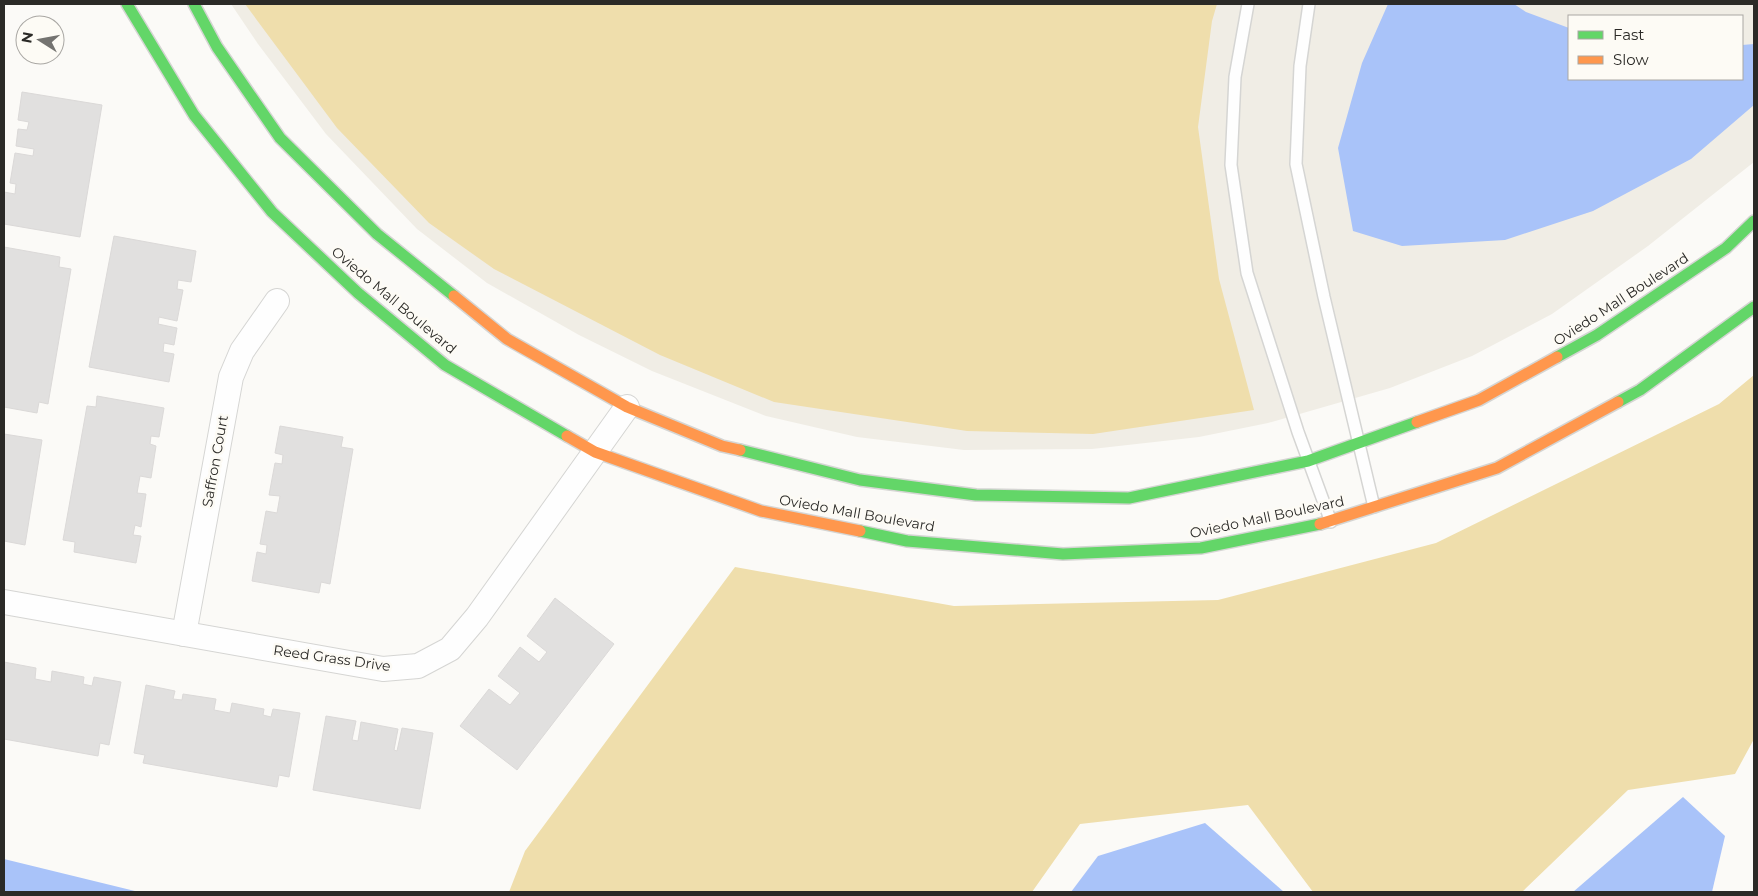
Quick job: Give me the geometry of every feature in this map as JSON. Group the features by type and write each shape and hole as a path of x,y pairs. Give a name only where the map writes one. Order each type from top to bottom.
{"street":[{"name":"Oviedo Mall Boulevard","path":"127,4 194,115 279,218 358,293 445,365 595,452 761,511 907,541 1062,554 1092,553 1201,548 1331,522 1496,468 1640,390 1754,307"},
{"name":"Oviedo Mall Boulevard","path":"194,4 217,47 280,138 377,234 506,339 627,407 722,446 860,480 976,495 1128,498 1308,461 1479,400 1597,335 1726,248 1754,221"},
{"name":"Saffron Court","path":"184,634 231,377 242,351 277,301"},
{"name":"Reed Grass Drive","path":"4,602 383,669 418,666 450,648 477,617 627,407"}],"lane":[{"path":"1248,4 1235,77 1231,165 1247,273 1308,461 1331,522"},
{"path":"1309,4 1300,66 1296,164 1324,296 1374,507"}],"shaded area":[{"path":"231,4 1754,4 1754,162 1648,246 1552,314 1472,356 1390,388 1268,423 1199,437 1092,449 964,450 857,437 766,416 652,371 579,335 487,283 417,229 326,134 258,44"},
{"path":"245,4 1217,4 1212,21 1198,127 1219,279 1254,410 1093,434 967,431 774,402 660,355 494,269 429,223 337,128"},
{"path":"1754,375 1754,739 1735,774 1628,790 1522,892 1313,892 1248,805 1080,824 1032,892 509,892 525,851 735,567 954,606 1218,600 1436,543 1719,404"}],"water":[{"path":"1388,4 1514,4 1526,12 1568,28 1568,80 1743,80 1743,45 1754,44 1754,105 1691,159 1593,211 1505,240 1402,246 1353,231 1338,148 1362,63"},
{"path":"1683,797 1725,836 1712,892 1573,892"},
{"path":"1205,823 1284,892 1071,892 1098,856"},
{"path":"4,859 139,892 4,892"}],"building":[{"path":"22,92 102,105 80,237 4,224 4,192 15,194 16,184 10,183 15,153 33,156 34,149 16,146 18,129 27,130 29,122 18,120"},
{"path":"114,236 196,251 191,282 178,280 177,289 183,290 177,321 159,317 158,324 177,328 174,345 164,343 163,352 174,354 169,382 89,367"},
{"path":"4,247 60,257 59,267 71,269 48,404 39,402 37,413 4,407"},
{"path":"97,396 164,408 159,437 151,436 150,444 156,446 151,478 140,476 137,493 146,494 141,527 135,525 133,535 141,536 136,563 74,552 75,542 63,540 87,406 96,407"},
{"path":"280,426 343,437 341,447 353,449 330,584 321,582 319,593 252,581 257,552 266,554 267,545 260,544 266,511 277,513 280,496 269,495 275,463 282,464 283,455 275,453"},
{"path":"4,434 42,440 25,545 4,541"},
{"path":"555,598 614,644 517,770 460,726 489,689 510,705 520,693 498,676 520,647 539,662 547,652 527,636"},
{"path":"4,662 36,668 35,679 51,682 52,671 84,677 83,684 92,686 94,677 121,682 109,745 100,743 98,756 4,739"},
{"path":"146,685 175,691 173,699 182,700 183,694 216,699 214,710 230,713 232,703 264,709 263,715 271,717 273,709 300,713 289,777 279,775 277,787 143,763 145,755 134,753"},
{"path":"326,716 356,721 352,740 358,741 361,722 398,729 394,750 397,751 402,728 433,733 420,809 313,790"}],"traffic: fast":[{"path":"127,4 194,115 272,212 358,293 445,365 567,436"},
{"path":"194,4 217,47 280,138 377,234 454,296"},
{"path":"1557,357 1597,335 1726,248 1754,221"},
{"path":"1618,402 1640,390 1754,307"},
{"path":"740,450 860,480 976,495 1129,498 1308,461 1417,422"},
{"path":"860,531 907,541 1063,554 1201,548 1320,524"}],"traffic: slow":[{"path":"454,296 507,339 627,407 722,446 740,450"},
{"path":"1417,422 1479,400 1557,357"},
{"path":"1320,524 1497,468 1618,402"},
{"path":"567,436 595,452 761,511 860,531"}]}
